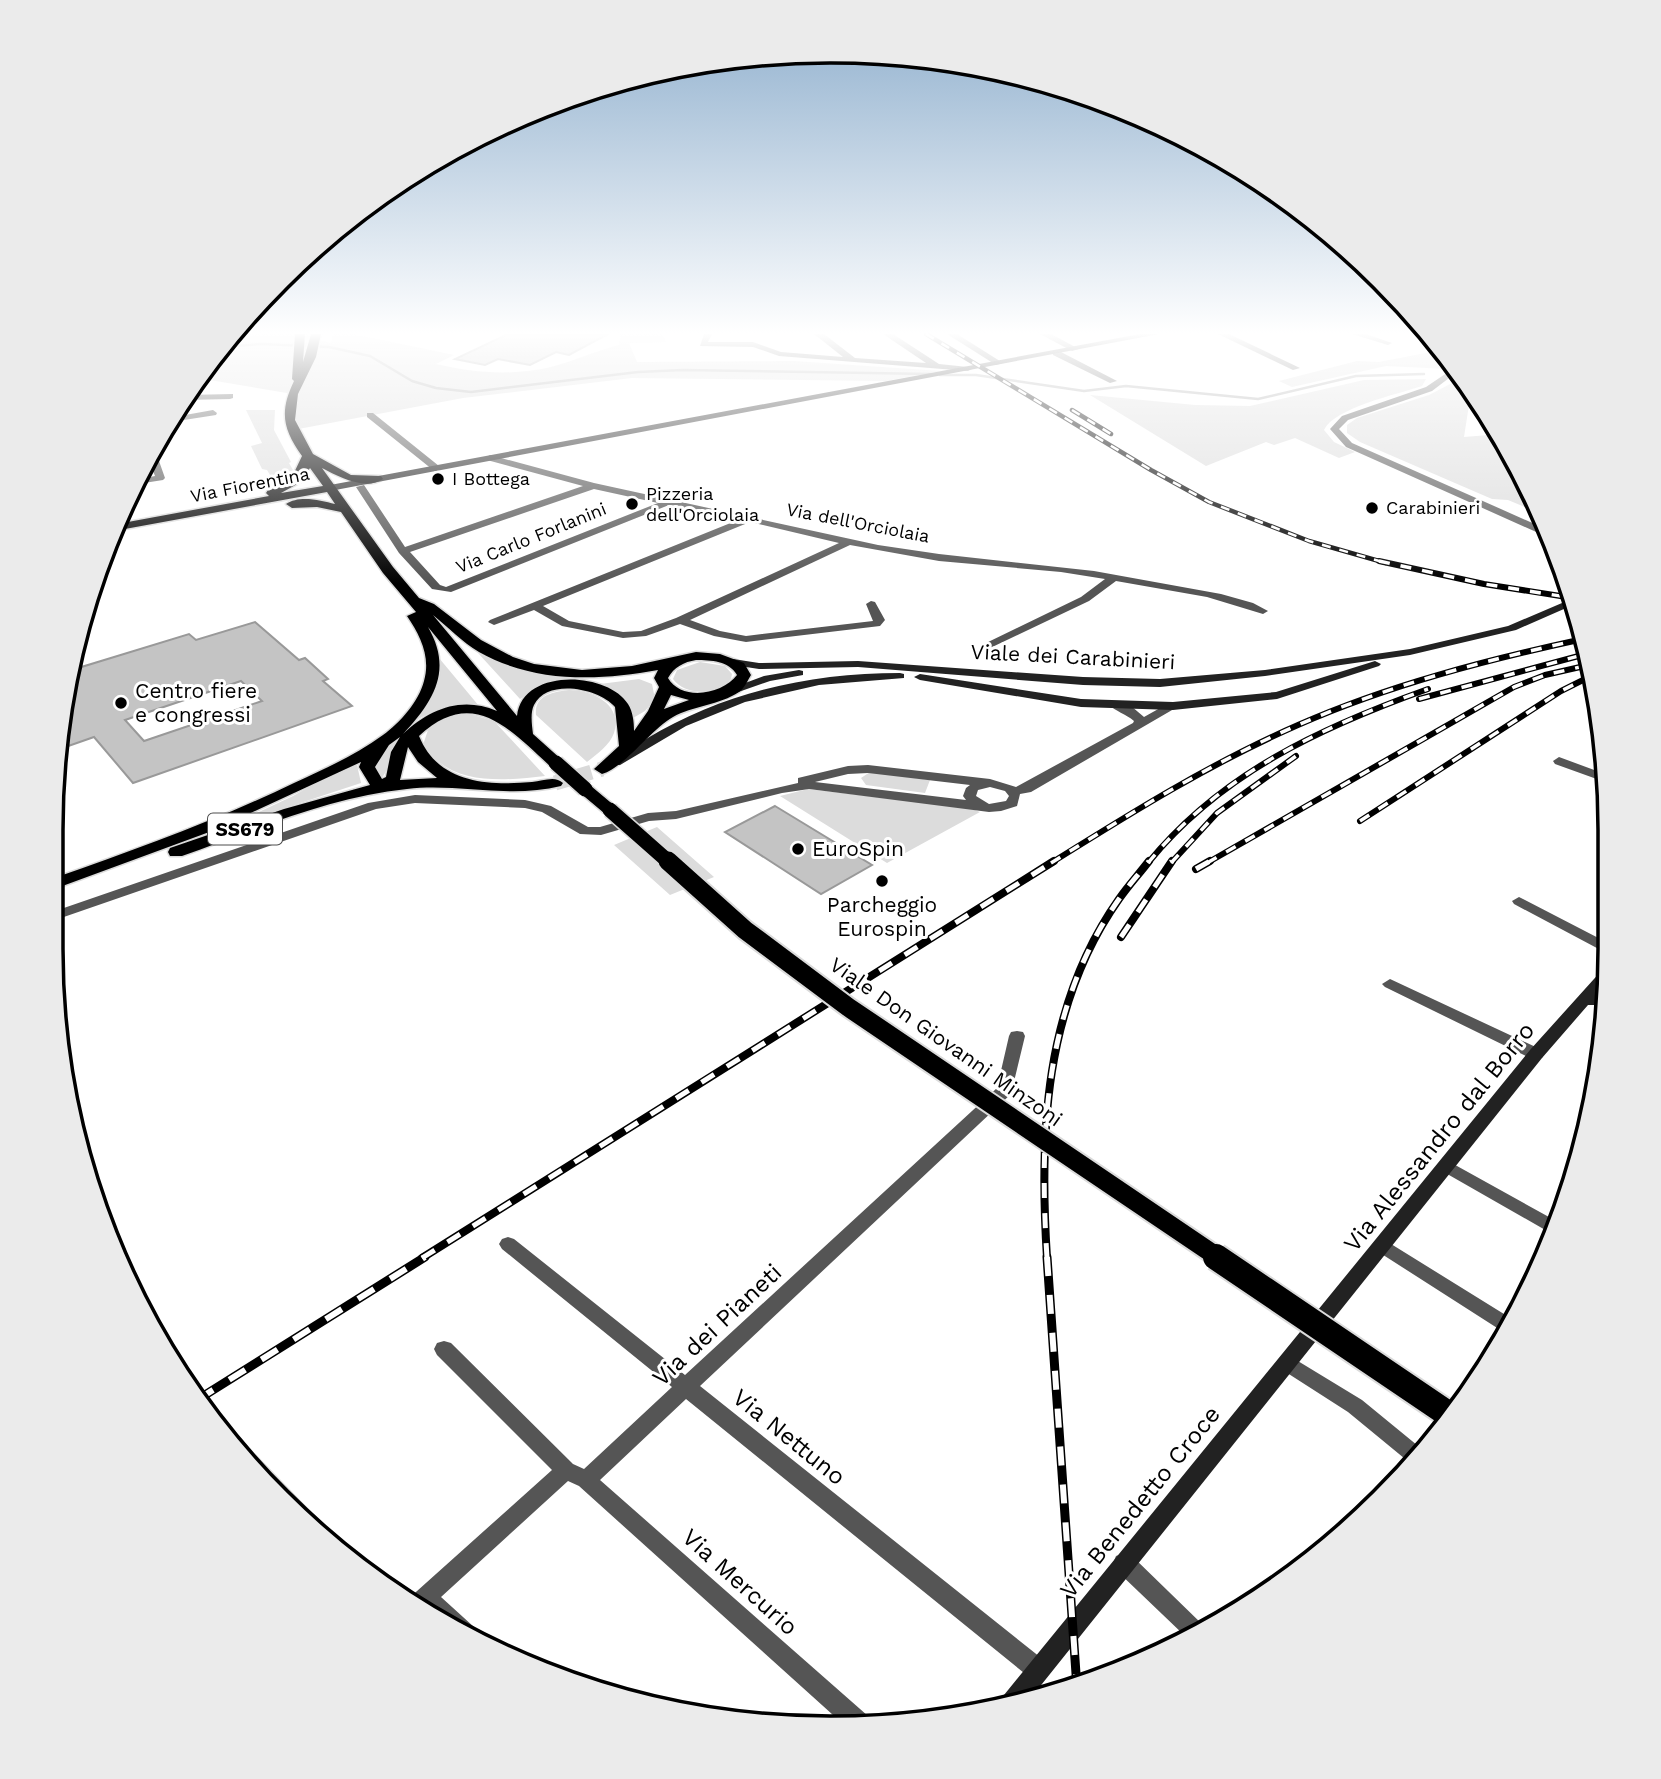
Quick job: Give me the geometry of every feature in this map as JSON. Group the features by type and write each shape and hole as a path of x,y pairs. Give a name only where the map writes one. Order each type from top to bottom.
{"main road":[{"name":"Viale Don Giovanni Minzoni","path":"290,417 299,443 388,570 525,734 657,855 746,930 848,1007 1443,1411"},
{"name":"Via Fiorentina","path":"126,526 711,417"},
{"path":"215,510 287,487 298,480 306,468 308,455 349,478 377,479"},
{"path":"215,510 303,503 347,510 352,495 377,479"},
{"path":"525,734 494,713 471,708 433,716 402,743 397,756 397,771 387,786 376,782 367,767 370,759 405,723 432,680 433,649 428,636 413,615 413,599 438,610 485,649 531,666 578,675 610,674 707,656 733,662 742,670 743,680 720,695 668,713 642,732"},
{"name":"Viale dei Carabinieri","path":"720,695 768,678 808,672 873,672 915,676 1081,703 1178,706 1277,695 1410,652 1512,628 1564,605"},
{"name":"Viale dei Carabinieri","path":"733,662 759,666 858,664 1083,681 1160,683 1210,680 1410,652"},
{"path":"602,769 627,750 642,732 663,698 665,687 662,673 671,664 682,660"},
{"name":"Viale dei Carabinieri","path":"602,769 688,720 738,700 821,681 872,676 915,676"},
{"path":"525,734 526,705 531,698 554,686 638,677 652,679 686,696 720,695"},
{"path":"1178,706 1232,693 1230,687 1210,680"},
{"path":"1081,703 1070,698 1065,691 1069,685 1083,681"},
{"path":"569,684 601,689 621,704 625,717 627,750"},
{"path":"411,735 417,752 426,764 444,776 470,786"},
{"path":"63,881 228,820 316,779 388,739"},
{"name":"SS679","path":"63,891 351,794 387,786 410,783 510,790 555,783"},
{"name":"Via Alessandro dal Borro","path":"1310,1335 1448,1167 1536,1054 1596,990"},
{"path":"1585,1000 1596,1000"},
{"name":"Via Benedetto Croce","path":"1020,1692 1310,1335"}],"street":[{"path":"373,417 436,468"},
{"path":"1348,417 1334,429 1349,444 1536,527"},
{"name":"Via dell'Orciolaia","path":"490,458 593,486 847,543 925,555 1065,570 1205,593 1243,602 1263,611"},
{"name":"Via Fiorentina","path":"148,480 160,478 156,466"},
{"path":"361,488 403,551 593,486"},
{"name":"Via Carlo Forlanini","path":"403,551 436,587 447,590 666,503"},
{"path":"1511,516 1533,522"},
{"path":"494,622 749,519"},
{"path":"535,606 566,624 623,635 654,631 847,543"},
{"path":"988,646 1085,599 1112,578"},
{"path":"680,620 718,634 746,639 876,624 880,620 871,604"},
{"path":"1115,705 1136,715 1140,720 1139,726"},
{"path":"63,913 373,806 415,799 525,804 546,809 585,831 617,828 648,817 676,815 848,770 868,769 990,783 1004,786 1013,792 1026,789 1178,706"},
{"path":"1559,761 1595,774"},
{"path":"860,790 853,786 851,778 868,769"},
{"path":"981,806 971,800 970,792 977,786 990,783"},
{"path":"782,789 809,785 995,808 1007,806 1014,800 1013,792"},
{"path":"1519,901 1598,944"},
{"path":"1390,984 1536,1054"},
{"name":"Via dei Pianeti","path":"423,1599 685,1388 1005,1090 1017,1036"},
{"path":"1448,1167 1547,1224"},
{"name":"Via Nettuno","path":"508,1244 1037,1669"},
{"path":"1383,1246 1501,1321"},
{"name":"Via Mercurio","path":"444,1349 576,1475 850,1715"},
{"path":"1288,1363 1355,1406 1411,1452"},
{"path":"1124,1563 1191,1626"}],"shaded area":[{"path":"249,417 275,417 274,430 293,470 288,481 278,488 267,470 262,469 251,446 262,443"},
{"path":"293,417 362,417 293,430"},
{"path":"1126,417 1337,417 1324,430 1334,442 1355,452 1339,458 1295,438 1274,445 1266,442 1206,466"},
{"path":"1467,417 1464,437 1488,435 1527,508 1508,500 1492,499 1360,442 1347,433 1347,425 1357,418"},
{"path":"478,653 524,670 572,679 540,686 520,699"},
{"path":"439,658 479,706 443,709 411,724 396,743 381,779 376,772 381,753 426,705 434,686"},
{"path":"700,662 725,666 732,674 731,679 718,688 694,691 679,685 673,679 677,670"},
{"path":"639,679 652,684 655,699 645,711 633,718 622,696 600,684"},
{"path":"569,690 596,696 610,707 614,714 616,723 610,741 587,762 536,715 541,699"},
{"path":"466,713 494,721 545,776 478,778 447,768 434,758 423,745 429,727 452,714"},
{"path":"356,760 361,783 227,827 293,796"},
{"path":"870,772 930,780 925,793 866,785 861,778"},
{"path":"808,789 970,808 980,812 887,863 780,796"},
{"path":"657,827 714,877 670,895 614,845"},
{"path":"244,1442 330,1531 288,1491"}],"building":[{"name":"Centro fiere e congressi","path":"255,622 299,660 305,658 328,679 323,681 352,706 133,783 94,737 68,746 81,667 189,634 196,640","holes":["241,681 262,701 144,741 125,720"]},
{"name":"EuroSpin","path":"775,806 872,865 821,894 725,832"}],"tunnel":[{"path":"555,783 602,769"}],"railway":[{"path":"1063,417 1209,502 1309,541 1379,561"},
{"path":"1083,417 1111,434"},
{"path":"1379,561 1484,584 1561,596"},
{"path":"1379,561 1386,563"},
{"path":"1051,863 1203,772 1298,725 1367,698 1438,675 1574,641"},
{"path":"1419,699 1577,656"},
{"path":"1207,863 1514,687 1545,675 1580,667"},
{"path":"1360,821 1561,691 1583,680"},
{"path":"1148,863 1177,831 1208,803 1276,756 1350,720 1428,689"},
{"path":"1171,863 1217,813 1296,756"},
{"path":"422,1258 1054,861"},
{"path":"1047,1258 1044,1164 1046,1118 1061,1026 1075,982 1094,940 1119,899 1149,861"},
{"path":"1121,937 1172,861"},
{"path":"1196,869 1210,861"},
{"path":"206,1394 425,1257"},
{"path":"1047,1257 1076,1675"}],"place":[{"name":"I Bottega","path":"438,479"},
{"name":"Pizzeria dell'Orciolaia","path":"632,504"},
{"name":"Carabinieri","path":"1372,508"},
{"name":"Centro fiere e congressi","path":"121,703"},
{"name":"EuroSpin","path":"798,849"},
{"name":"Parcheggio Eurospin","path":"882,881"}]}
